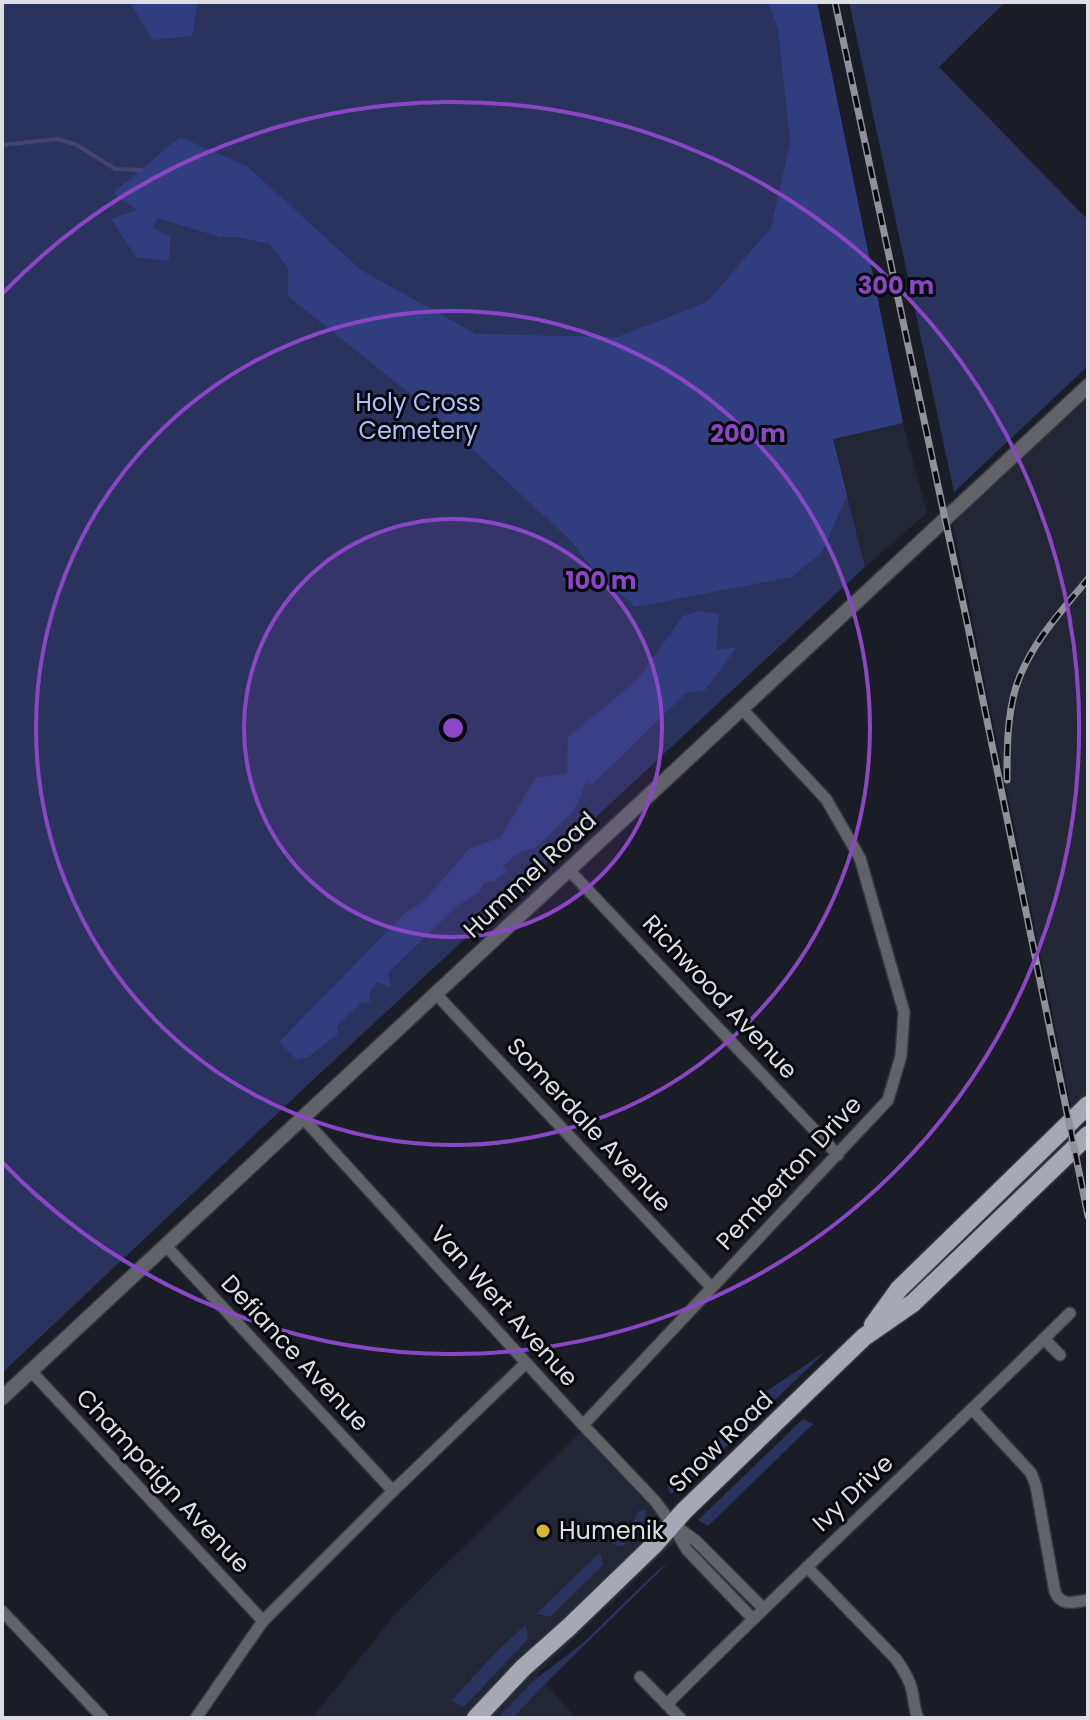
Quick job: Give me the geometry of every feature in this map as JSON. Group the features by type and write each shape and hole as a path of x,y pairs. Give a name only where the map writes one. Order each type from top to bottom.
{"main road":[{"name":"Snow Road","path":"864,1337 899,1289 1088,1105"},
{"name":"Snow Road","path":"476,1718 523,1668 655,1544 864,1337 913,1303 1088,1135"}],"street":[{"name":"Hummel Road","path":"2,1398 1088,386"},
{"name":"Pemberton Drive","path":"583,1425 888,1100 901,1056 904,1012 860,858 826,799 741,708"},
{"name":"Richwood Avenue","path":"569,870 838,1155"},
{"name":"Somerdale Avenue","path":"435,993 711,1287"},
{"name":"Van Wert Avenue","path":"302,1117 655,1501 687,1550 753,1619"},
{"name":"Defiance Avenue","path":"165,1245 393,1491"},
{"name":"Ivy Drive","path":"667,1704 1070,1313"},
{"path":"1044,1339 1060,1355"},
{"path":"196,1718 263,1621 526,1363"},
{"name":"Champaign Avenue","path":"31,1371 263,1621"},
{"path":"973,1410 1031,1473 1057,1599 1069,1603 1088,1600"},
{"name":"Van Wert Avenue","path":"672,1524 696,1541 763,1608"},
{"path":"807,1567 896,1659 906,1673 918,1718"},
{"path":"2,1611 103,1718"},
{"path":"640,1677 680,1718"}],"shaded area":[{"path":"130,2 198,2 192,36 152,40"},
{"path":"768,2 817,2 903,423 833,439 847,495 822,552 792,577 635,607 591,567 571,541 428,408 288,296 288,268 270,244 220,237 157,218 153,228 170,236 169,261 136,257 111,219 137,210 113,193 180,137 247,166 361,270 476,334 617,337 707,302 771,228 790,142 778,28"},
{"path":"1088,392 1088,1100 1073,1115 952,519"},
{"path":"903,423 927,513 865,567 833,439"},
{"path":"698,611 719,614 716,650 737,647 705,690 686,693 593,784 587,783 583,787 573,812 535,848 518,853 503,866 507,872 494,881 485,882 479,892 457,906 388,973 391,987 377,982 369,994 370,1002 360,1004 337,1026 337,1035 308,1057 297,1060 279,1042 405,913 423,902 470,848 501,837 535,778 567,773 568,737 637,680 683,616"},
{"path":"581,1432 679,1538 537,1674 576,1718 312,1718 396,1613"}],"green space":[{"name":"Holy Cross Cemetery","path":"2,2 817,2 903,423 833,439 865,567 2,1373"},
{"path":"849,2 1005,2 939,67 1088,220 1088,366 954,492"},
{"path":"825,1352 682,1489 670,1494 667,1484 675,1480 768,1390"},
{"path":"803,1419 813,1424 708,1526 698,1520"},
{"path":"646,1510 642,1526 624,1546 611,1542 635,1519 638,1511"},
{"path":"600,1552 603,1565 550,1617 536,1614"},
{"path":"671,1560 513,1718 498,1718 533,1681 583,1643"},
{"path":"526,1624 528,1639 464,1707 451,1701 497,1651"}],"waterway":[{"path":"2,145 58,139 77,145 115,169 141,170"}],"railway":[{"path":"835,2 967,622 1088,1216"},
{"path":"1007,780 1009,721 1022,672 1047,630 1088,579"}],"place":[{"name":"Humenik","path":"543,1531"}]}
